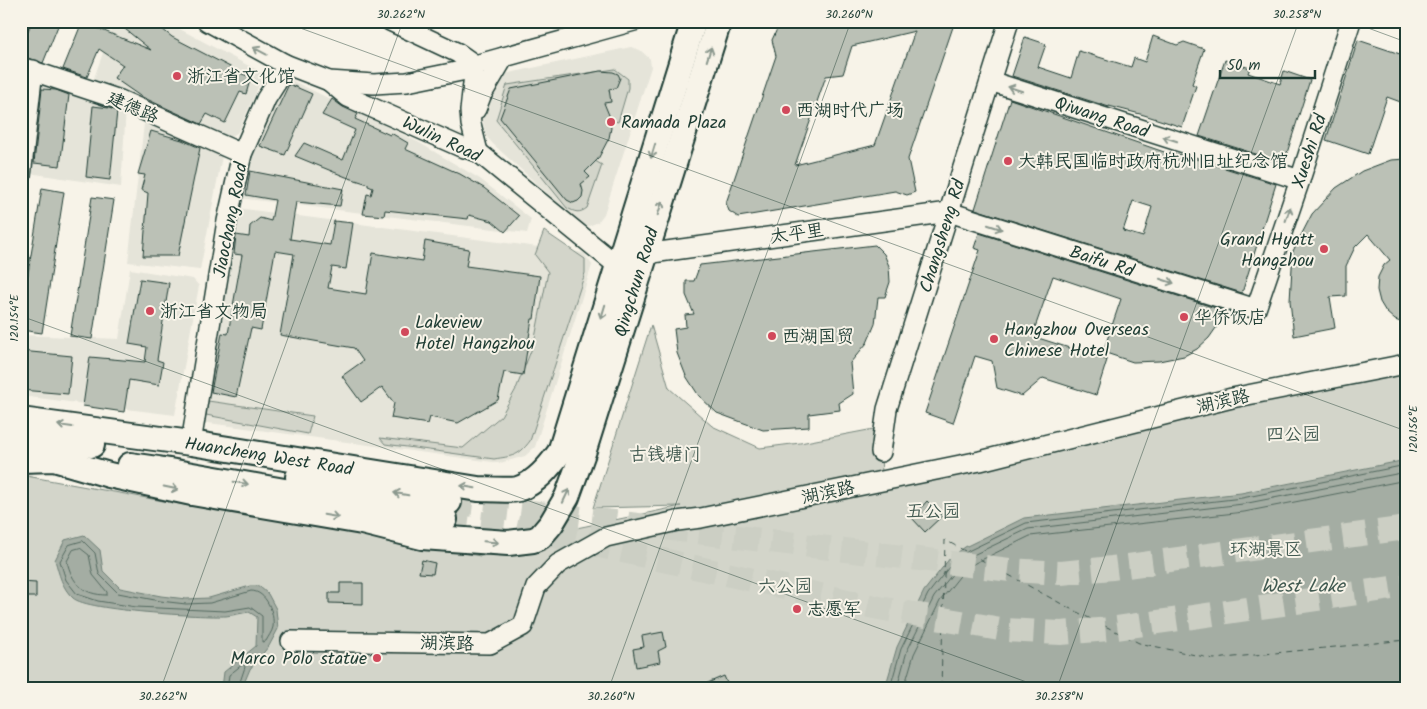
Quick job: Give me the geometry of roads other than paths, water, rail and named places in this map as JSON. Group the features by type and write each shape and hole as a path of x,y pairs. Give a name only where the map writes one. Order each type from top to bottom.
{"main road":[{"name":"Qingchun Road","path":"517,489 536,479 547,469 560,452 694,21"},
{"name":"Qingchun Road","path":"540,537 551,524 567,497 584,450 719,21"},
{"name":"Huancheng West Road","path":"21,420 191,443 478,488 517,489"},
{"name":"Huancheng West Road","path":"21,440 67,442 156,452 447,511 158,469 54,459 21,460"},
{"name":"Huancheng West Road","path":"54,459 116,477 192,493 362,522 422,537 508,543 533,540 540,537"}],"street":[{"name":"Wulin Road","path":"207,21 286,64 329,81 348,96 461,147 478,152 618,266"},
{"path":"390,21 458,53 475,65 470,111 471,124 478,152"},
{"name":"Wulin Road","path":"329,81 374,84 407,82 466,70 475,65 634,21"},
{"name":"Changsheng Rd","path":"881,452 888,409 1010,21"},
{"name":"Xueshi Rd","path":"1256,310 1300,180 1350,21"},
{"path":"471,124 481,96 504,57"},
{"name":"Jiaochang Road","path":"191,443 228,221 242,154 266,99 286,64"},
{"path":"21,176 27,68"},
{"name":"建德路","path":"27,68 120,100 242,154"},
{"name":"Qiwang Road","path":"990,81 1300,180"},
{"name":"太平里","path":"645,254 949,212"},
{"name":"Baifu Rd","path":"949,212 1256,310"},
{"name":"湖滨路","path":"291,640 490,644 523,626 536,587 558,564 606,537 677,521 711,516 980,461 1232,398 1406,364"}],"water":[{"name":"West Lake","path":"1406,460 1406,688 885,688 897,647 924,591 950,558 965,547 1024,518 1241,493"},
{"path":"84,535 100,550 103,571 120,588 186,599 209,598 250,586 259,586 268,594 276,609 278,629 269,646 250,669 242,688 222,688 224,672 256,646 257,617 249,612 226,616 171,614 121,610 83,603 69,594 55,560 65,540"}],"tunnel":[{"path":"449,502 1010,570 1061,573 1112,568 1406,528"},
{"path":"445,519 510,526 879,608 1006,630 1061,633 1110,629 1406,586"}],"place":[{"name":"浙江省文化馆","path":"177,76"},
{"name":"西湖时代广场","path":"786,110"},
{"name":"Ramada Plaza","path":"611,122"},
{"name":"大韩民国临时政府杭州旧址纪念馆","path":"1008,161"},
{"name":"Grand Hyatt Hangzhou","path":"1324,249"},
{"name":"浙江省文物局","path":"150,311"},
{"name":"华侨饭店","path":"1184,317"},
{"name":"Lakeview Hotel Hangzhou","path":"405,332"},
{"name":"西湖国贸","path":"772,336"},
{"name":"Hangzhou Overseas Chinese Hotel","path":"994,339"},
{"name":"志愿军","path":"797,609"},
{"name":"Marco Polo statue","path":"377,658"}],"park label":[{"name":"四公园","path":"1293,434"},
{"name":"古钱塘门","path":"665,454"},
{"name":"五公园","path":"933,511"},
{"name":"环湖景区","path":"1266,549"},
{"name":"六公园","path":"785,586"}]}
